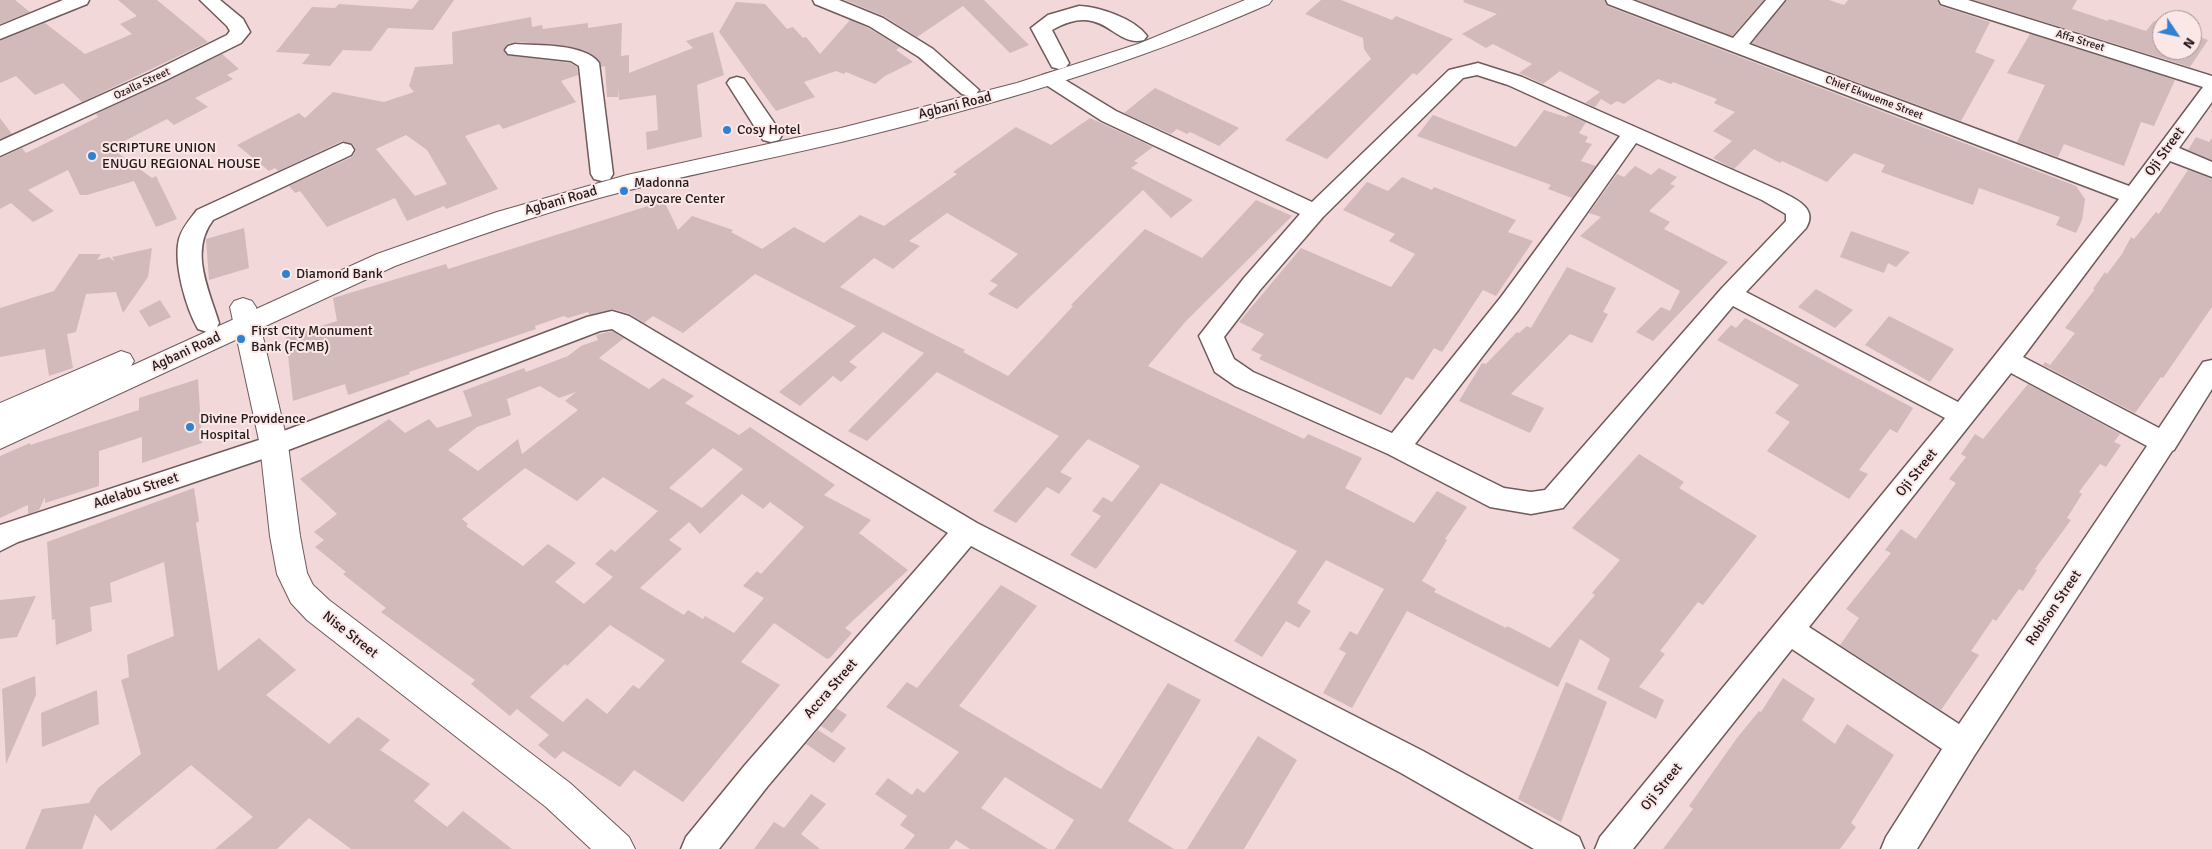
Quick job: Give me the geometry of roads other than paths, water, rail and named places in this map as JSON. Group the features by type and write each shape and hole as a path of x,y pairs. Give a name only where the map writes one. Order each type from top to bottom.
{"main road":[{"name":"Agbani Road","path":"0,415 207,323 245,315 386,260 550,204 627,183 780,149 978,101 1227,0"},
{"name":"Agbani Road","path":"0,438 245,315 321,270 391,242 534,193 602,174 1055,71 1160,42 1262,0"},
{"name":"Nise Street","path":"245,315 274,445 287,550 292,574 302,594 326,616 558,795 617,849"}],"street":[{"path":"0,33 80,0"},
{"name":"Ozalla Street","path":"0,149 157,77 234,39 240,32 236,23 210,0"},
{"path":"822,0 876,22 926,53 969,90"},
{"name":"Chief Ekwueme Street","path":"1615,0 2133,196"},
{"path":"1737,46 1776,0"},
{"name":"Affa Street","path":"1948,0 2212,83"},
{"path":"1137,36 1101,14 1078,9 1056,16 1041,28 1055,71 1109,116 1315,212"},
{"path":"515,50 576,55 589,63 602,174"},
{"path":"1478,69 1515,81 1632,134 1770,195 1797,210 1798,223 1730,294 1553,500 1531,503 1500,499 1398,447 1244,379 1224,365 1211,336 1252,284 1315,212 1456,74 1478,69"},
{"path":"737,83 771,135"},
{"name":"Oji Street","path":"1612,849 1963,416 2166,151 2202,119 2212,88"},
{"path":"1398,447 1510,303 1632,134"},
{"path":"207,323 190,265 189,246 193,231 200,220 205,215 344,150"},
{"path":"2166,151 2212,170"},
{"path":"1730,294 1963,416"},
{"name":"Adelabu Street","path":"0,539 8,534 274,445 596,323 612,320 620,322 967,531"},
{"path":"2007,360 2164,443"},
{"name":"Robison Street","path":"1898,849 1963,745 2212,369"},
{"path":"967,531 1412,762 1567,849"},
{"name":"Accra Street","path":"698,849 756,776 967,531"},
{"path":"1790,631 1963,745"}],"place":[{"name":"Cosy Hotel","path":"727,130"},
{"name":"SCRIPTURE UNION ENUGU REGIONAL HOUSE","path":"92,156"},
{"name":"Madonna Daycare Center","path":"624,191"},
{"name":"Diamond Bank","path":"286,274"},
{"name":"First City Monument Bank (FCMB)","path":"241,339"},
{"name":"Divine Providence Hospital","path":"190,427"}]}
